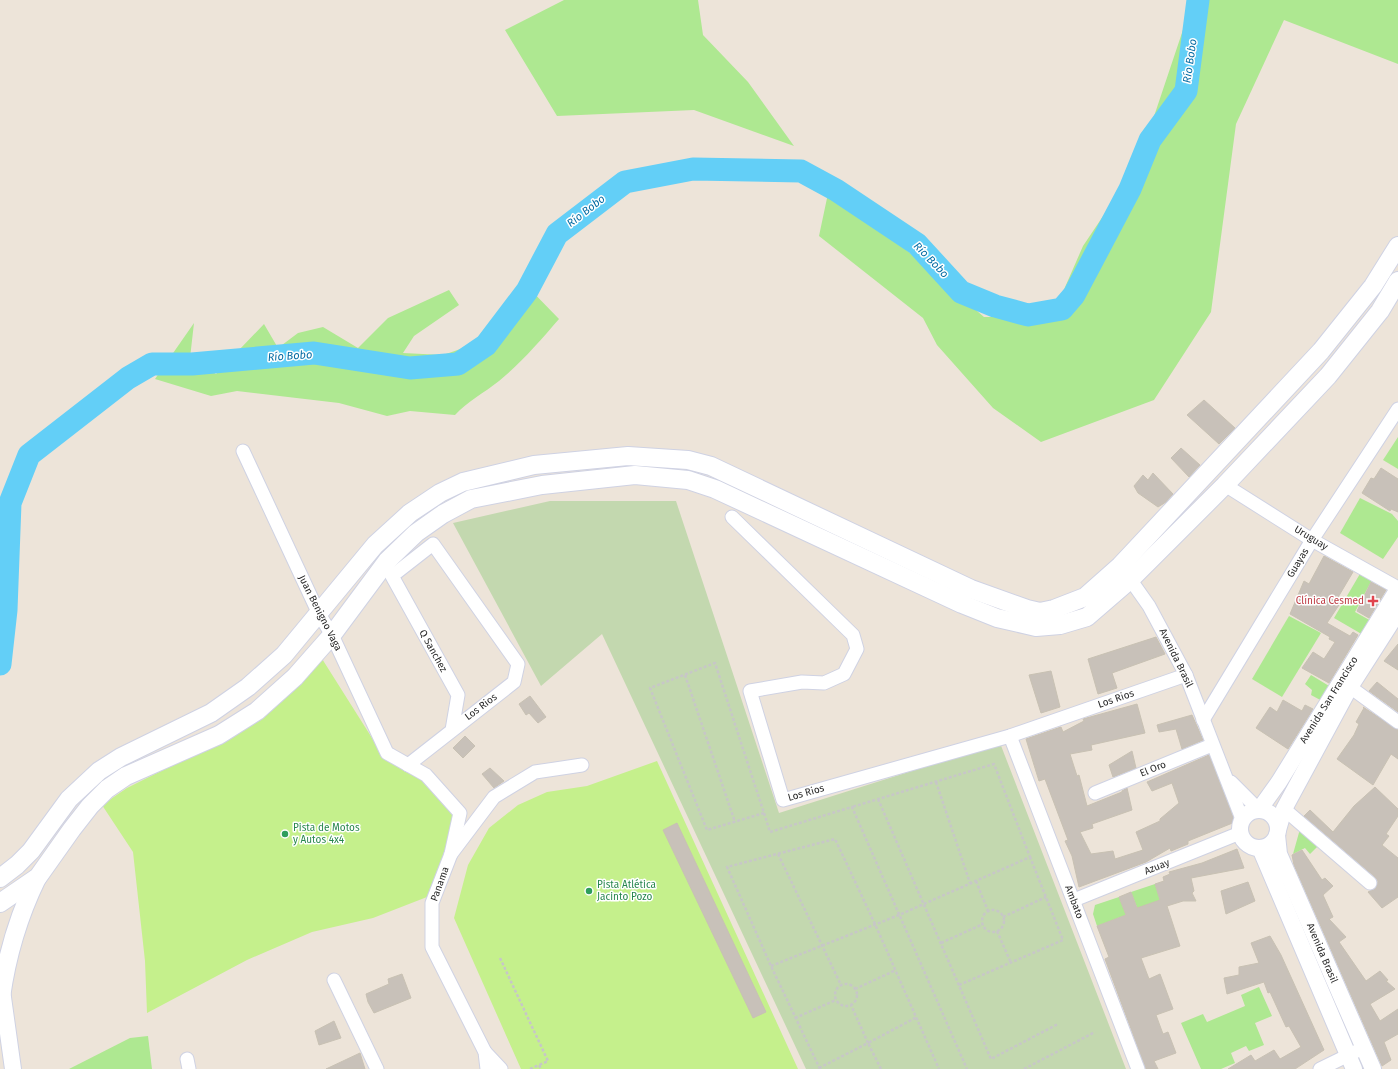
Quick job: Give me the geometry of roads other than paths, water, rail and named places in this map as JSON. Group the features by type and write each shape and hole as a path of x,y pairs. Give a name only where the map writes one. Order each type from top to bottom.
{"main road":[{"path":"1,997 5,965 13,935 24,905 38,877 81,817 107,789 126,776 219,735 257,711 295,677 332,635 386,560 416,533 443,514 471,499 542,485 635,475 688,480 715,489 962,604 997,618 1036,627 1060,625 1087,617 1321,351 1373,286 1398,246"},
{"path":"0,878 17,865 31,851 69,799 88,781 122,757 211,713 248,687 284,655 375,545 410,513 440,493 462,482 534,465 628,456 688,460 711,466 971,589 1027,609 1040,612 1054,609 1086,597 1126,573 1225,485 1328,376 1380,311 1398,281"},
{"path":"0,903 38,877"}],"street":[{"name":"Guayas","path":"1203,720 1312,540 1398,410"},
{"name":"Juan Benigno Vaga","path":"243,451 319,614 332,635 387,753 408,765"},
{"name":"Uruguay","path":"1225,485 1312,540 1398,588"},
{"name":"Los Rios","path":"732,517 853,635 857,649 844,674 824,683 802,682 750,691 783,800 1010,736 1186,675"},
{"name":"Los Rios","path":"408,765 514,682 518,664 433,544"},
{"name":"Q Sanchez","path":"433,544 392,576 458,695 452,730"},
{"name":"Avenida Brasil","path":"1126,573 1149,606 1186,675 1212,745 1228,779 1241,826"},
{"name":"Avenida San Francisco","path":"1259,810 1279,782 1398,588"},
{"name":"Avenida San Francisco","path":"1278,832 1284,809 1350,687 1398,612"},
{"path":"1350,687 1398,722"},
{"name":"Ambato","path":"1010,736 1138,1069"},
{"name":"El Oro","path":"1095,793 1212,745"},
{"path":"408,765 426,775 460,813 451,854"},
{"name":"Panama","path":"487,1069 485,1052 432,947 432,903 451,854 494,797 535,772 582,765"},
{"name":"Avenida Brasil","path":"1228,779 1259,810"},
{"path":"1284,809 1370,883"},
{"path":"1252,810 1259,810 1265,811 1275,818 1278,832 1270,844 1260,848 1255,848 1245,842 1241,826 1252,810"},
{"name":"Azuay","path":"1074,900 1241,826"},
{"name":"Avenida Brasil","path":"1278,832 1279,854 1373,1069"},
{"name":"Avenida Brasil","path":"1260,848 1351,1062"},
{"path":"0,958 1,997 13,1069"},
{"path":"334,980 377,1069"},
{"path":"1320,1069 1351,1062 1363,1048"},
{"path":"485,1052 501,1069"}],"waterway":[{"name":"Río Bobo","path":"0,664 6,610 10,503 29,455 128,378 152,364 192,364 314,353 410,368 458,364 486,345 527,291 557,234 625,182 693,169 801,171 836,190 917,244 961,292 995,306 1028,315 1062,309 1074,295 1130,189 1150,140 1186,91 1198,0"}],"place":[{"name":"Clínica Cesmed","path":"1373,601"},
{"name":"Pista de Motos y Autos 4x4","path":"285,834"},
{"name":"Pista Atlética Jacinto Pozo","path":"589,891"}]}
